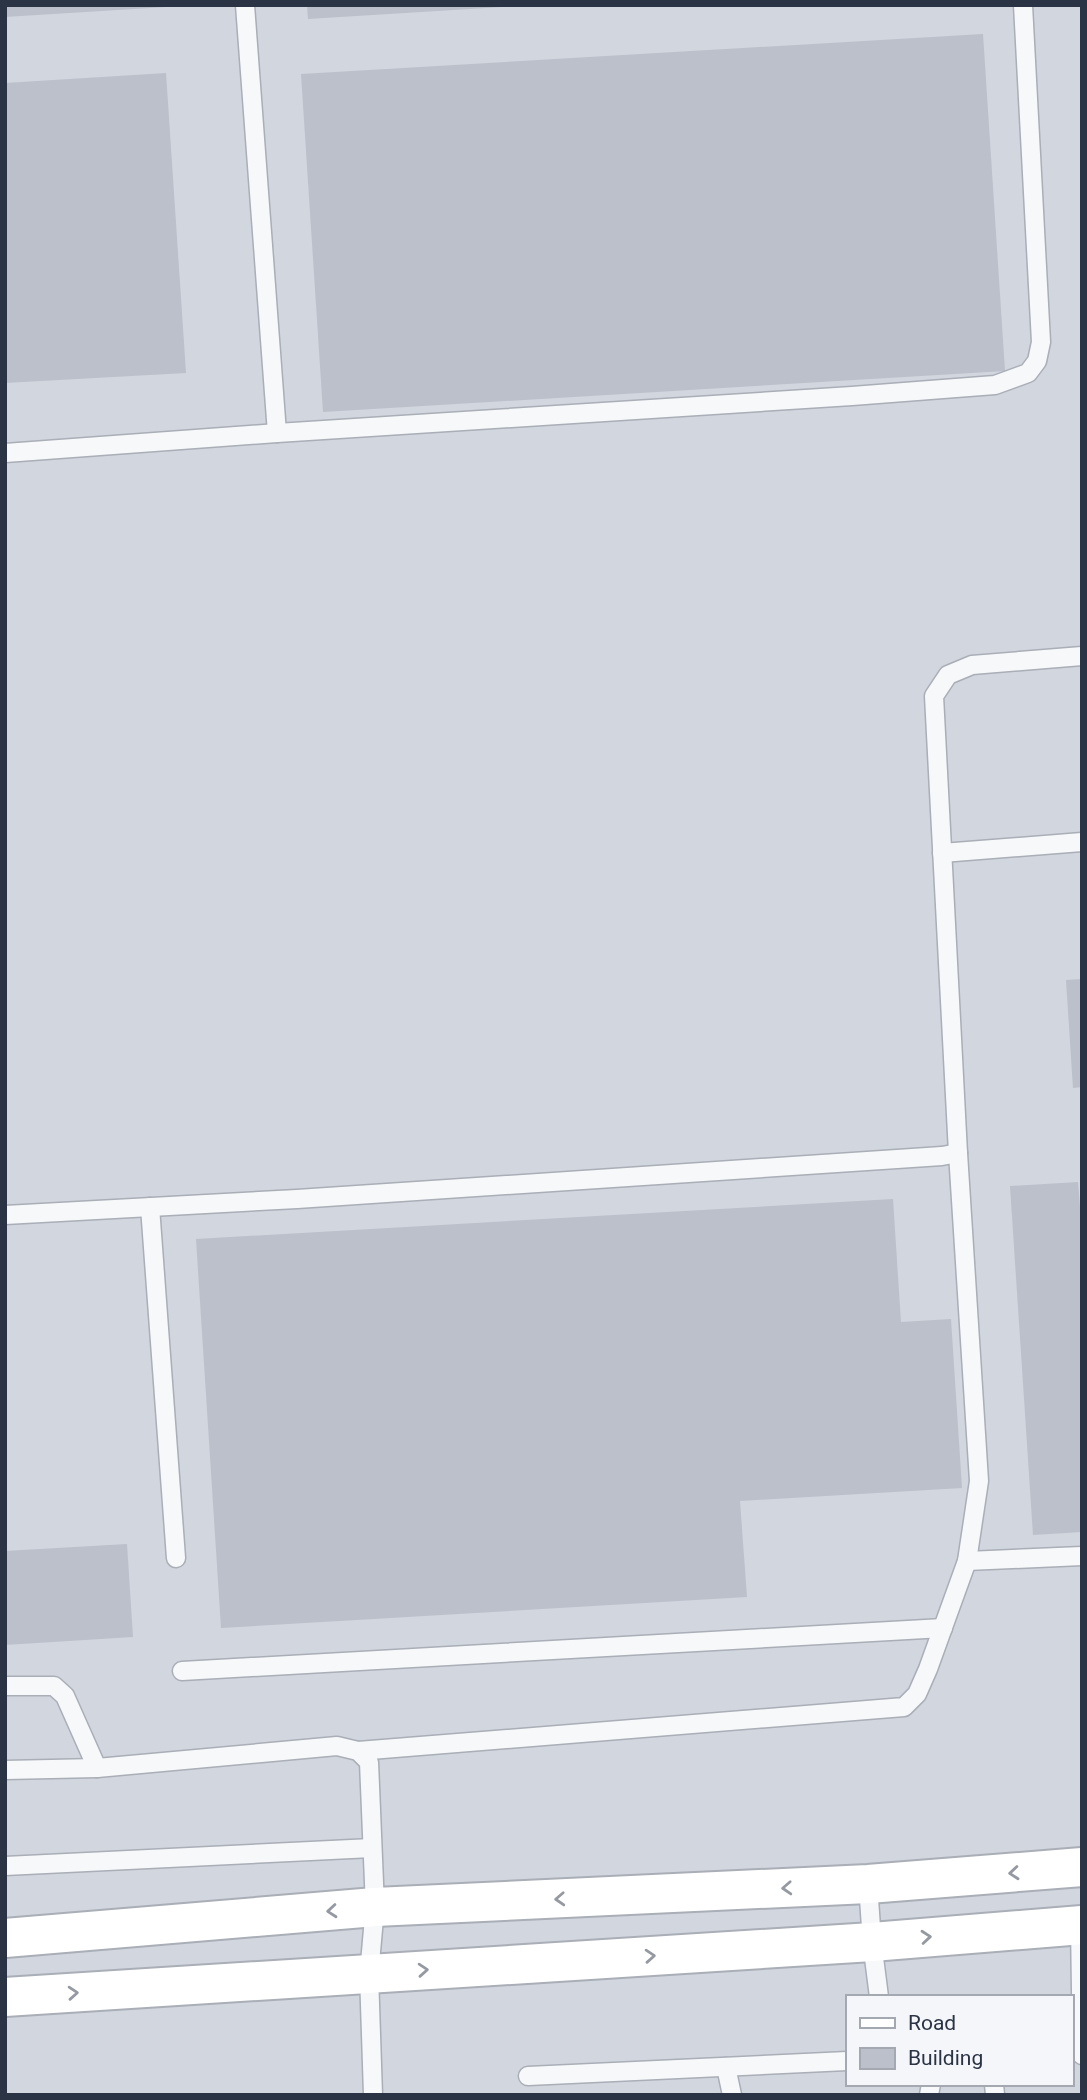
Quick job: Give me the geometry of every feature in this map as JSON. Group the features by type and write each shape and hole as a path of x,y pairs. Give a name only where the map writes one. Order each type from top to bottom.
{"street":[{"path":"5,1938 374,1907 868,1884 1082,1867"},
{"path":"5,1997 872,1942 1081,1925"}],"lane":[{"path":"245,5 277,433"},
{"path":"5,453 852,396 995,384 1028,373 1037,361 1041,342 1023,5"},
{"path":"5,1770 97,1768 337,1745 358,1751 904,1707 917,1694 967,1561 979,1481 958,1153 934,696 948,675 972,665 1082,656"},
{"path":"942,853 1082,842"},
{"path":"5,1215 901,1159 958,1153"},
{"path":"150,1207 176,1558"},
{"path":"967,1561 1082,1556"},
{"path":"182,1671 943,1628"},
{"path":"5,1686 54,1686 65,1696 97,1768"},
{"path":"358,1751 369,1762 374,1907 369,1974 373,2095"},
{"path":"5,1866 372,1848"},
{"path":"868,1884 879,1995"},
{"path":"1081,1925 1082,2055"},
{"path":"528,2076 846,2061"},
{"path":"726,2067 732,2095"}],"shaded area":[{"path":"5,5 1082,5 1082,2095 5,2095"}],"building":[{"path":"5,5 166,5 166,7 5,17"},
{"path":"307,5 502,5 502,7 308,19"},
{"path":"983,34 1005,371 323,412 301,74"},
{"path":"166,73 186,373 5,383 5,83"},
{"path":"1082,979 1082,1087 1073,1088 1066,980"},
{"path":"1078,1182 1082,1233 1082,1532 1033,1535 1010,1186"},
{"path":"893,1199 901,1322 951,1319 962,1488 740,1501 747,1597 221,1628 196,1239"},
{"path":"127,1544 133,1637 5,1645 5,1551"}]}
